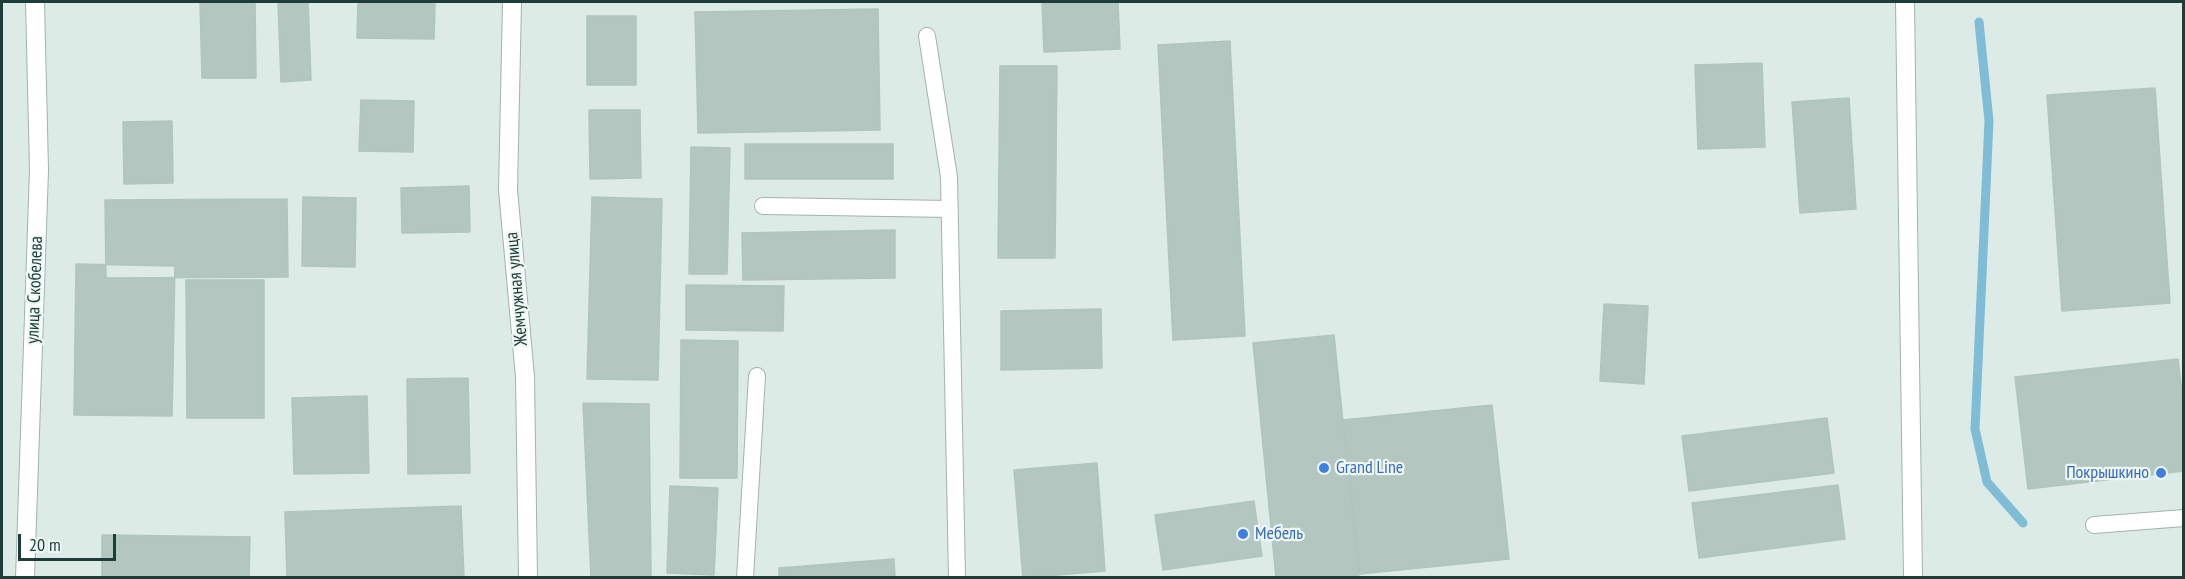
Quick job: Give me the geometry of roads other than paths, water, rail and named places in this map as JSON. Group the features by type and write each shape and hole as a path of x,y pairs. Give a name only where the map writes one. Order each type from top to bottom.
{"street":[{"name":"улица Скобелева","path":"25,578 39,170 36,2"},
{"name":"Жемчужная улица","path":"512,2 508,190 525,377 528,578"},
{"path":"1905,2 1913,578"}],"lane":[{"path":"927,36 949,177 957,578"},
{"path":"763,206 950,209"},
{"path":"745,578 757,376"},
{"path":"2094,525 2184,518"}],"waterway":[{"path":"1979,22 1989,121 1975,429 1987,482 2023,523"}],"place":[{"name":"Grand Line","path":"1324,468"},
{"name":"Покрышкино","path":"2161,473"},
{"name":"Мебель","path":"1243,534"}]}
